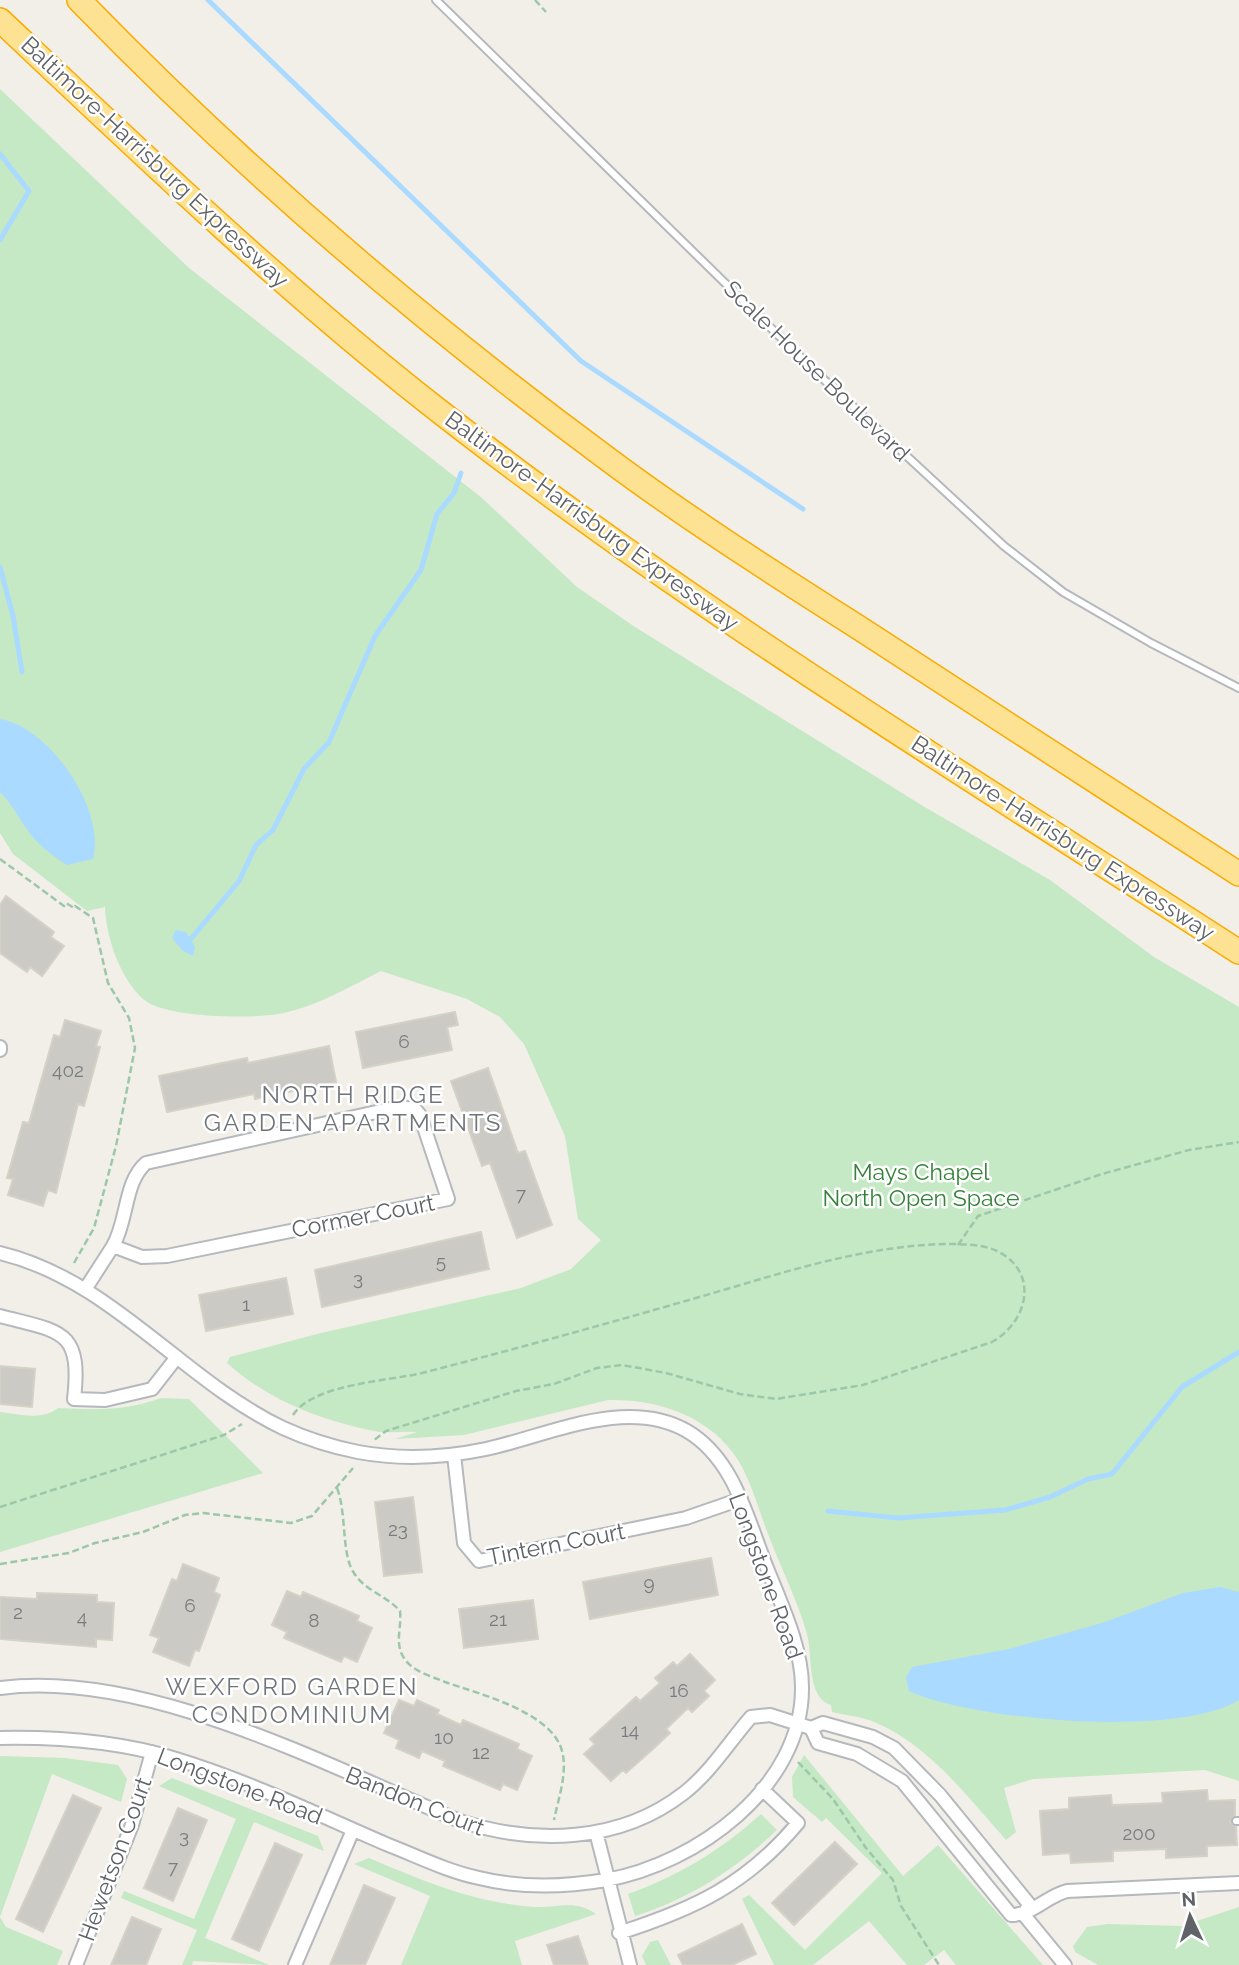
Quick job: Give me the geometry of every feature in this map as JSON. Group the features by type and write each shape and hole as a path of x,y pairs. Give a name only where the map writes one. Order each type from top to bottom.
{"highway":[{"path":"79,0 206,126 305,215 464,348 611,461 748,556 1239,874"},
{"name":"Baltimore-Harrisburg Expressway","path":"0,20 260,262 424,399 571,510 724,617 1239,952"}],"street":[{"name":"Cormer Court","path":"86,1288 123,1228 132,1183 137,1171 146,1163 399,1107 415,1109 420,1115 448,1199 167,1256 142,1257 113,1246"},
{"name":"Longstone Road","path":"0,1252 53,1270 86,1288 251,1411 285,1429 359,1452 396,1457 454,1455 595,1421 646,1418 687,1432 707,1447 723,1465 741,1499 800,1665 804,1727 762,1789 722,1827 698,1843 644,1870 606,1880 520,1885 481,1879 444,1868 247,1784 152,1752 87,1741 0,1738"},
{"path":"0,1316 46,1328 69,1342 77,1363 74,1399 105,1400 152,1389 177,1357"},
{"name":"Tintern Court","path":"454,1455 464,1543 479,1560 685,1518 741,1499"},
{"name":"Bandon Court","path":"0,1689 56,1688 94,1691 174,1707 238,1727 460,1821 494,1832 551,1837 596,1832 655,1811 684,1793 722,1755 751,1717 770,1715 804,1727"},
{"path":"1024,1915 1029,1904 940,1795 894,1748 873,1737 823,1723 804,1727 818,1743 857,1754 902,1782 1012,1915 1024,1915 1046,1898 1067,1891 1239,1883"},
{"name":"Hewetson Court","path":"76,1965 132,1825 152,1752"},
{"path":"619,1933 708,1900 744,1877 768,1855 798,1822 762,1789"},
{"path":"295,1965 353,1829"},
{"path":"596,1832 619,1933 630,1965"},
{"path":"1024,1915 1065,1965"}],"lane":[{"name":"Scale House Boulevard","path":"436,0 818,375 1004,546 1063,592 1151,643 1239,688"}],"path":[{"path":"535,0 546,12"},
{"path":"0,859 64,906 66,903 74,908 75,906 93,918 108,983 134,1031 135,1048 116,1146 94,1228 74,1263"},
{"path":"958,1245 978,1216 1102,1174 1189,1150 1239,1142"},
{"path":"293,1415 306,1402 334,1391 417,1374 547,1341 851,1255 909,1247 983,1246 1016,1264 1023,1277 1026,1300 1007,1334 992,1342 863,1385 776,1399 740,1394 622,1365 597,1368 554,1384 516,1391 386,1431 359,1452"},
{"path":"0,1507 224,1435 242,1424"},
{"path":"0,1564 69,1553 95,1543 143,1532 185,1515 203,1513 292,1523 313,1516 353,1468"},
{"path":"337,1488 343,1504 346,1549 353,1573 400,1611 402,1624 399,1647 404,1659 424,1674 517,1709 546,1727 558,1739 564,1763 551,1837"},
{"path":"788,1753 833,1799 866,1848 893,1880 901,1906 939,1965"}],"green space":[{"name":"Mays Chapel North Open Space","path":"0,89 189,268 482,498 577,587 635,627 923,806 1050,880 1154,957 1239,1007 1239,1781 1205,1770 1033,1779 1004,1788 1016,1832 1006,1840 961,1788 909,1741 869,1720 832,1712 831,1705 823,1701 814,1685 809,1643 795,1598 748,1479 726,1445 698,1421 664,1407 627,1400 608,1400 464,1435 395,1439 417,1432 374,1431 314,1414 277,1398 227,1363 230,1357 321,1333 521,1288 571,1269 601,1240 578,1219 565,1136 524,1044 500,1017 467,999 381,971 318,1002 278,1014 208,1016 154,1005 143,999 121,969 111,944 105,907 87,911 13,854 0,833"},
{"path":"161,1398 189,1399 263,1473 0,1552 0,1412 38,1416 58,1408 110,1409"},
{"path":"804,1755 903,1876 938,1845 1043,1965 956,1965 944,1950 924,1965 907,1965 869,1921 813,1965 774,1965 742,1899 749,1895 805,1950 882,1873 826,1818 822,1822 793,1797 792,1777"},
{"path":"0,1756 65,1758 118,1765 127,1779 121,1802 52,1774 0,1917"},
{"path":"172,1778 318,1836 324,1851 254,1822 205,1938 269,1965 193,1961 192,1965 182,1965 197,1930 121,1898 124,1891 194,1919 236,1819 159,1786"},
{"path":"761,1814 777,1830 729,1870 675,1900 635,1916 628,1894 699,1861"},
{"path":"369,1858 429,1883 470,1896 534,1907 574,1905 596,1914 515,1941 522,1965 401,1965 430,1896 354,1864"},
{"path":"1239,1907 1239,1965 1098,1965 1075,1952 1073,1946 1087,1927 1108,1924 1182,1926"},
{"path":"0,1917 6,1927 63,1951 57,1965 0,1965"},
{"path":"658,1940 671,1965 646,1965 642,1956 650,1942"}],"water":[{"path":"0,719 19,725 37,737 55,754 70,774 91,818 95,839 93,859 67,865 35,839 0,792"},
{"path":"176,930 186,932 195,947 193,956 183,951 172,938"},
{"path":"1220,1587 1239,1592 1239,1700 1210,1712 1171,1719 1076,1721 980,1710 939,1702 909,1691 906,1677 912,1667 1009,1649 1102,1623 1183,1593"}],"building":[{"path":"6,896 54,932 51,937 64,946 42,976 30,967 27,972 0,953 0,905"},
{"path":"455,1012 458,1025 447,1027 452,1050 363,1068 356,1032"},
{"path":"65,1020 101,1031 96,1046 100,1047 84,1106 78,1104 56,1193 48,1190 43,1206 8,1195 13,1179 7,1178 23,1122 29,1123 54,1035 60,1037"},
{"path":"329,1046 336,1082 255,1099 254,1094 167,1112 159,1076 247,1058 248,1063"},
{"path":"488,1068 518,1153 525,1151 552,1225 517,1238 490,1163 482,1166 451,1081"},
{"path":"481,1232 489,1269 322,1307 315,1270"},
{"path":"286,1278 293,1314 206,1331 199,1295"},
{"path":"0,1366 35,1369 32,1407 0,1404"},
{"path":"413,1497 422,1572 384,1576 375,1502"},
{"path":"711,1558 718,1595 590,1619 583,1582"},
{"path":"183,1564 219,1578 214,1592 220,1595 199,1651 195,1650 189,1666 153,1652 159,1638 150,1635 172,1579 177,1581"},
{"path":"287,1591 301,1597 303,1592 359,1616 357,1621 372,1628 357,1662 344,1656 341,1662 284,1638 287,1632 272,1625"},
{"path":"37,1593 97,1595 97,1602 114,1603 112,1640 96,1639 96,1647 0,1639 0,1597 37,1599"},
{"path":"533,1600 538,1639 464,1648 459,1609"},
{"path":"690,1654 715,1680 704,1691 709,1696 692,1712 688,1708 666,1729 670,1733 626,1773 623,1770 611,1781 584,1754 595,1744 590,1739 636,1697 640,1701 660,1683 655,1678 673,1662 677,1666"},
{"path":"399,1700 414,1706 417,1700 439,1710 437,1714 461,1725 463,1720 519,1744 517,1749 532,1756 517,1790 503,1784 500,1790 443,1766 445,1761 422,1751 419,1758 396,1748 399,1740 384,1733"},
{"path":"1207,1790 1208,1801 1235,1800 1235,1815 1230,1822 1236,1827 1237,1845 1207,1846 1207,1856 1166,1858 1166,1849 1113,1851 1113,1861 1071,1863 1070,1853 1043,1855 1040,1811 1069,1809 1069,1798 1111,1795 1112,1805 1163,1803 1162,1793"},
{"path":"73,1795 101,1808 43,1932 16,1919"},
{"path":"178,1808 207,1820 173,1901 144,1888"},
{"path":"835,1842 857,1864 794,1925 772,1903"},
{"path":"275,1843 302,1855 259,1951 232,1939"},
{"path":"364,1885 395,1898 365,1965 330,1965"},
{"path":"132,1917 161,1929 146,1965 111,1965"},
{"path":"742,1924 756,1954 732,1965 683,1965 678,1955"},
{"path":"578,1936 588,1965 554,1965 547,1945"}],"waterway":[{"path":"208,0 581,361 803,509"},
{"path":"0,154 29,191 0,240"},
{"path":"190,940 239,881 256,845 273,830 304,769 329,742 375,636 421,570 437,514 454,493 461,473"},
{"path":"0,567 13,616 22,672"},
{"path":"828,1511 898,1518 1005,1510 1050,1497 1088,1479 1112,1474 1182,1387 1239,1352"}],"district":[{"name":"NORTH RIDGE GARDEN APARTMENTS","path":"353,1109"},
{"name":"WEXFORD GARDEN CONDOMINIUM","path":"292,1701"}]}
